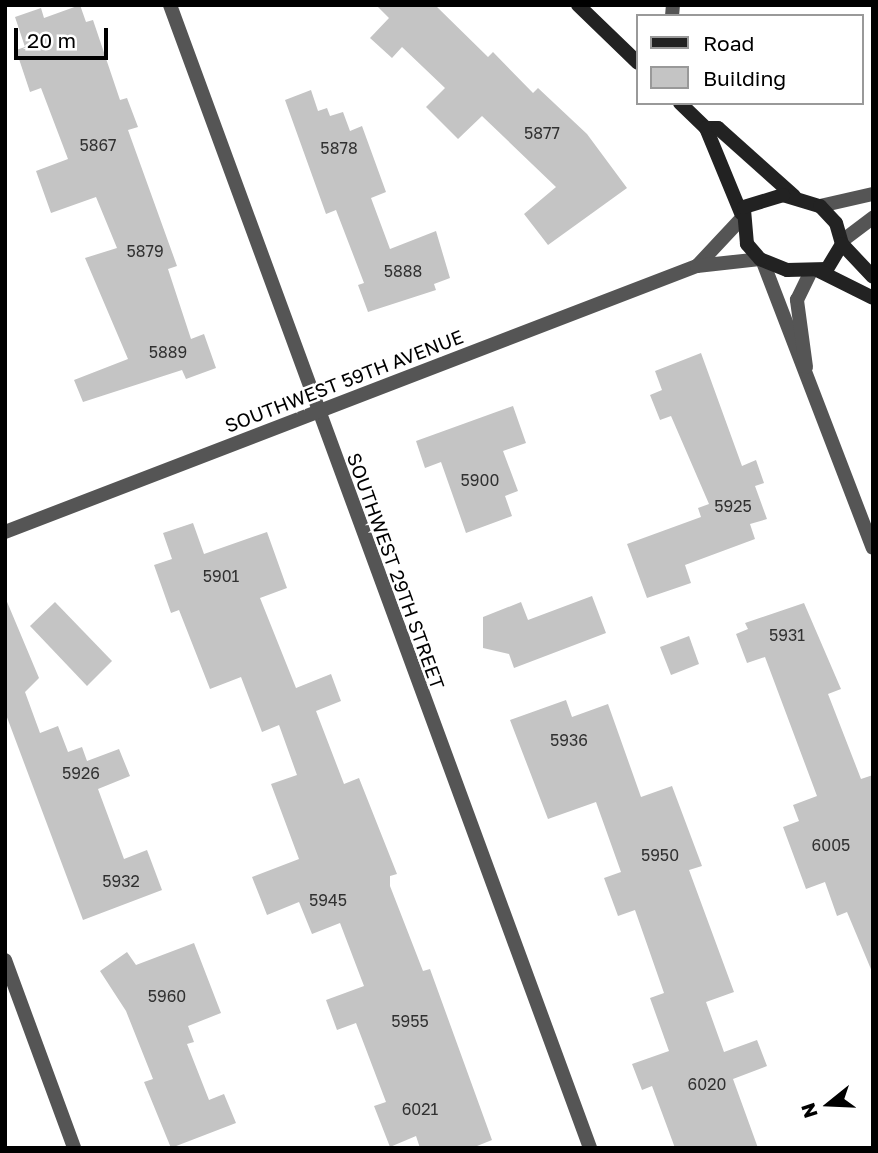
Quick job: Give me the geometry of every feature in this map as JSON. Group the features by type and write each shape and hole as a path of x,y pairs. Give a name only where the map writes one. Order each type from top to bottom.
{"street":[{"name":"SOUTHWEST 29TH STREET","path":"170,5 590,1148"},
{"path":"578,5 636,61"},
{"path":"682,105 706,128 806,367 873,548"},
{"path":"706,128 718,128 794,196 820,206 873,194"},
{"path":"741,217 761,199 794,196"},
{"path":"820,206 842,243 873,277"},
{"name":"SOUTHWEST 59TH AVENUE","path":"697,266 741,217"},
{"path":"806,367 797,300 814,272 834,263 842,243 873,218"},
{"name":"SOUTHWEST 59TH AVENUE","path":"5,532 697,266 761,260"},
{"path":"761,260 814,272 873,298"},
{"path":"5,960 74,1148"}],"building":[{"path":"80,5 86,22 93,20 120,100 127,98 138,127 128,130 177,266 168,269 191,339 204,334 216,368 186,379 182,370 83,402 74,380 128,359 85,258 117,248 96,197 51,213 36,171 68,159 41,88 30,92 16,50 25,47 15,17 41,8 44,18"},
{"path":"376,5 435,5 488,57 493,52 533,93 538,88 587,134 627,188 548,245 524,214 556,187 482,116 458,139 426,107 445,88 402,47 392,58 370,38 389,18"},
{"path":"311,90 318,111 327,108 330,116 343,112 350,131 362,126 386,192 371,198 390,249 436,231 450,278 434,284 436,290 368,312 358,285 364,283 336,210 326,214 285,100"},
{"path":"701,353 742,466 756,460 764,483 755,486 767,519 750,524 755,539 685,565 691,583 647,598 627,544 701,517 698,508 709,504 671,416 660,420 650,395 662,390 655,371"},
{"path":"513,406 526,443 503,451 518,491 505,496 512,516 466,533 441,462 425,468 416,441"},
{"path":"193,523 204,554 267,532 287,588 260,598 296,688 331,674 341,701 316,711 344,784 359,778 397,874 390,876 390,886 423,971 430,969 492,1140 472,1148 420,1148 416,1136 390,1147 374,1106 386,1102 356,1023 337,1030 326,1000 364,986 340,923 312,934 299,902 267,915 252,877 299,859 271,784 297,775 279,725 262,732 241,677 210,689 179,610 171,613 154,565 172,559 163,533"},
{"path":"592,596 606,633 514,668 509,654 483,648 483,617 521,602 528,620"},
{"path":"5,597 39,678 25,692 40,733 58,726 68,752 82,747 87,761 119,749 130,776 98,789 124,859 147,850 162,890 83,920 5,712"},
{"path":"55,602 112,661 87,686 30,626"},
{"path":"804,603 841,689 828,694 861,779 873,775 873,974 847,912 837,916 825,882 806,889 783,827 799,821 793,805 817,796 765,657 747,663 736,634 748,629 745,623"},
{"path":"689,636 699,664 671,675 660,647"},
{"path":"566,700 572,717 608,704 641,797 672,786 702,866 689,870 734,992 706,1002 724,1052 757,1040 767,1066 733,1079 758,1148 675,1148 652,1086 642,1090 632,1064 669,1051 650,998 664,993 635,910 618,916 604,878 621,872 596,802 548,819 510,720"},
{"path":"194,943 221,1013 188,1026 194,1042 187,1044 209,1100 224,1094 236,1123 171,1148 144,1082 153,1079 126,1011 100,971 127,952 136,965"}]}
